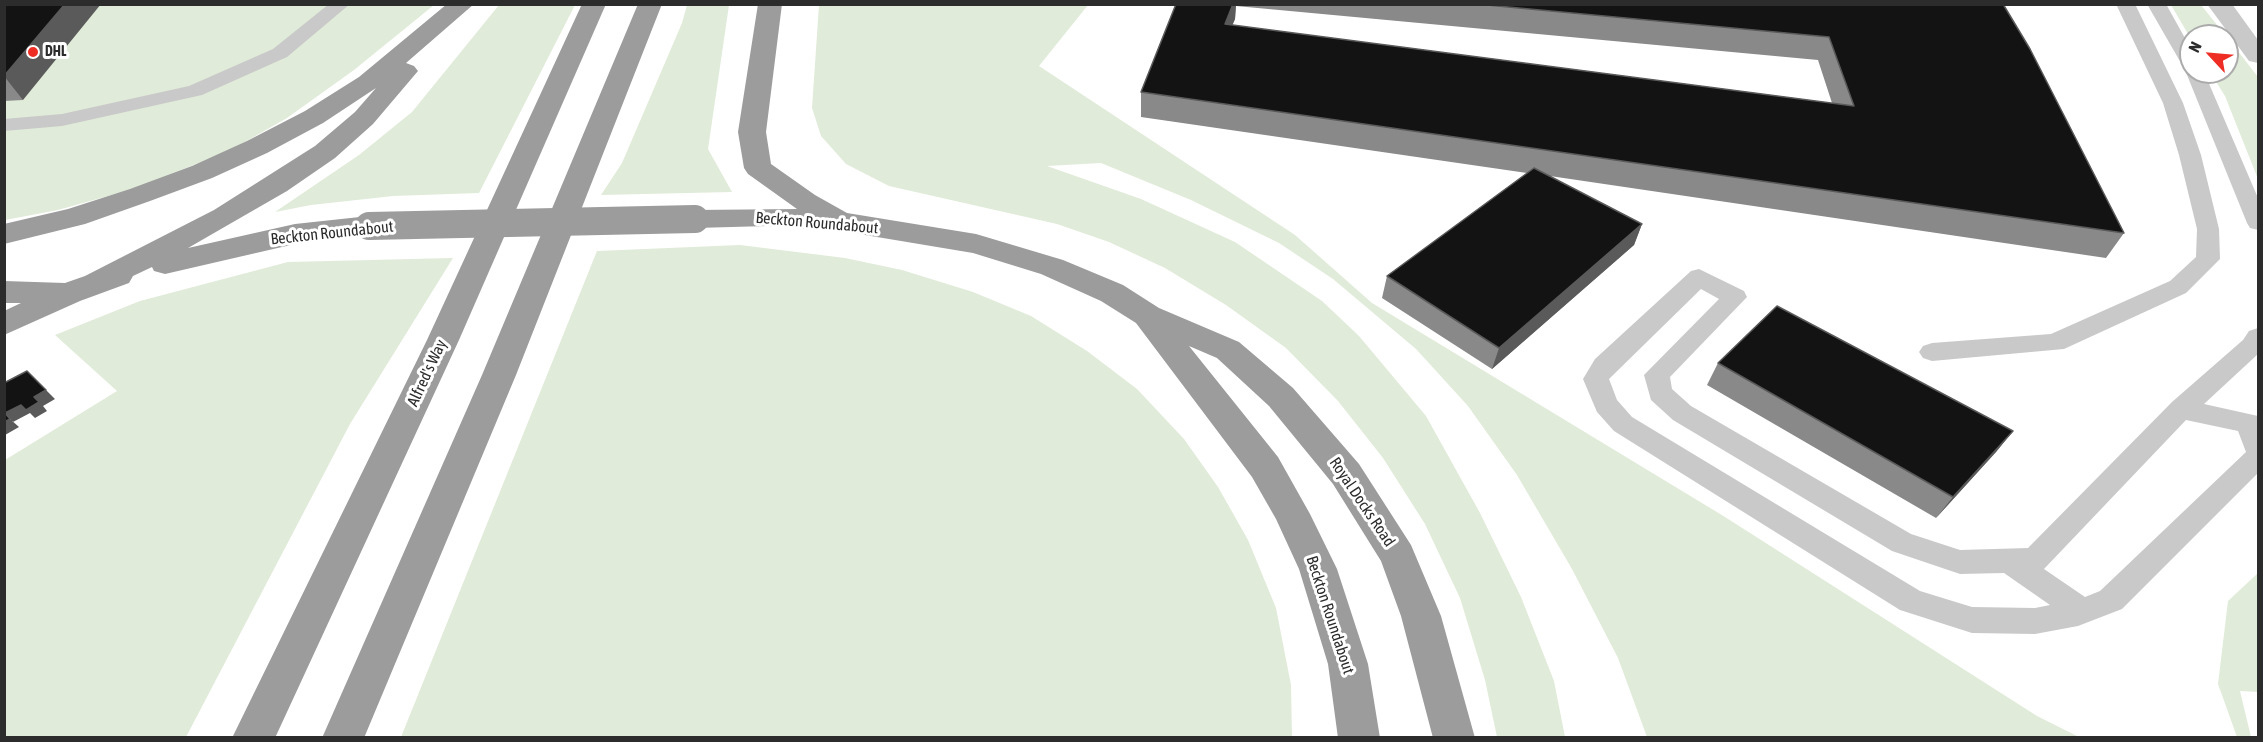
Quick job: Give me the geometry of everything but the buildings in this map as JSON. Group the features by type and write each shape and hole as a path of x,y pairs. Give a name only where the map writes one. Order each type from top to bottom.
{"highway":[{"path":"4,234 75,217 140,195 202,172 257,147 314,117 368,82 463,4"},
{"path":"4,292 83,287 224,218 277,186 325,152 364,118 463,4"},
{"name":"Alfred's Way","path":"253,738 443,339 594,4"},
{"path":"343,738 499,375 650,4"},
{"path":"770,4 752,132 758,168 805,202 847,222"},
{"name":"Beckton Roundabout","path":"4,324 83,287 217,250 295,234 369,226 768,217 847,222 976,244 1052,267 1112,293 1147,315 1264,467 1292,514 1318,569 1348,664 1359,738"},
{"name":"Royal Docks Road","path":"1147,315 1228,350 1281,397 1346,474 1398,556 1421,616 1454,738"}],"street":[{"path":"2219,4 2259,56"}],"lane":[{"path":"4,125 62,120 195,92 280,52 341,4"},
{"path":"1932,352 2055,343 2178,287 2208,259 2208,229 2173,103 2124,4"},
{"path":"2156,4 2179,45"},
{"path":"2199,84 2259,224"},
{"path":"2259,337 2252,346 2181,409 2035,560 1959,562 1902,543 1682,413 1660,393 1657,375 1735,297 1700,278 1604,366 1596,379 1606,405 1623,424 1834,556 1911,601 1972,620 2067,617 2111,600 2259,457"},
{"path":"2181,409 2250,423 2259,450"},
{"path":"2009,561 2076,607 2053,619"}],"green space":[{"path":"5,5 434,5 354,70 287,118 229,151 133,189 58,210 5,220"},
{"path":"499,5 575,5 479,193 393,196 311,205 275,212 359,155 412,112"},
{"path":"687,5 729,5 708,149 732,192 601,195 622,163 682,23"},
{"path":"819,5 1088,5 1039,66 1295,235 1372,303 1725,517 2037,716 2079,737 1647,737 1618,658 1572,569 1517,475 1468,406 1416,349 1333,279 1279,243 1191,200 1101,163 1047,166 1141,199 1235,242 1322,301 1359,336 1426,416 1480,513 1521,597 1554,681 1565,737 1497,737 1485,680 1460,598 1425,524 1383,458 1338,401 1286,348 1226,305 1165,268 1109,242 1057,224 889,186 846,164 821,136 812,108"},
{"path":"2171,5 2201,5 2216,24 2182,24"},
{"path":"2239,52 2258,77 2258,179 2225,96 2218,84 2239,84"},
{"path":"740,245 845,258 902,270 973,292 1031,316 1087,351 1137,389 1184,439 1218,487 1248,540 1276,608 1291,685 1292,737 401,737 597,251"},
{"path":"453,258 350,424 186,737 5,737 5,460 117,391 55,335 140,301 288,262"},
{"path":"2258,573 2258,692 2240,691 2251,737 2237,737 2218,684 2228,601"}],"place":[{"name":"DHL","path":"33,52"}]}
